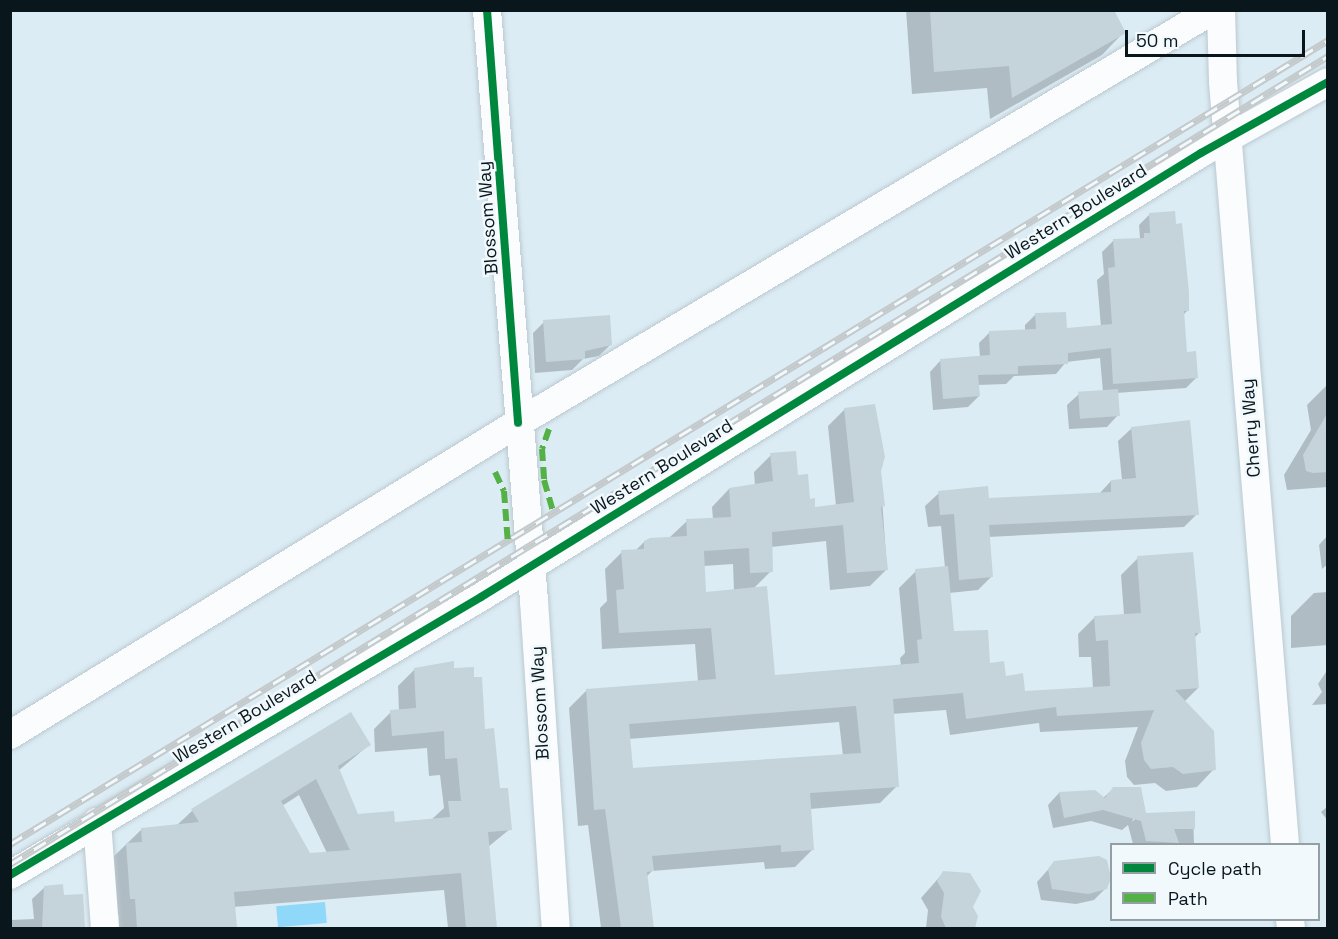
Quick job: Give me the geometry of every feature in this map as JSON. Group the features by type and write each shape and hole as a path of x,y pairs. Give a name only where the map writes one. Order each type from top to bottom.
{"street":[{"name":"Blossom Way","path":"487,10 531,566 556,928"},
{"path":"10,735 518,423 1213,10"},
{"name":"Cherry Way","path":"1221,10 1285,843"},
{"name":"Western Boulevard","path":"10,875 531,566 1230,137 1328,82"},
{"path":"97,822 105,928"}],"water":[{"path":"325,902 327,923 278,927 276,906"}],"building":[{"path":"930,10 1114,10 1126,33 1012,98 1009,66 934,72"},
{"path":"1175,211 1176,224 1182,223 1189,292 1189,311 1184,311 1187,352 1196,351 1198,378 1113,384 1111,348 1068,353 1068,364 1018,366 1018,374 978,375 980,396 943,399 940,359 990,355 989,331 1036,329 1035,313 1066,312 1067,328 1112,324 1108,268 1115,267 1113,239 1144,238 1144,233 1150,233 1149,213"},
{"path":"610,315 612,345 585,351 585,359 546,362 543,320"},
{"path":"1118,389 1120,416 1080,419 1078,392"},
{"path":"875,404 885,457 881,471 885,506 881,507 888,570 847,573 843,525 772,532 773,572 750,573 749,548 704,551 706,592 767,586 775,675 919,663 917,640 922,639 915,569 948,566 954,631 988,630 990,663 1004,661 1006,676 1023,673 1025,691 1110,686 1108,640 1096,641 1094,616 1141,613 1137,556 1193,552 1201,633 1195,633 1199,688 1175,690 1214,731 1216,770 1183,774 1173,767 1151,769 1144,760 1141,743 1154,710 1057,716 1056,707 966,719 963,693 893,699 899,787 810,793 814,850 781,852 781,845 652,856 654,871 647,872 654,928 621,928 605,809 594,810 586,689 716,679 711,628 619,633 616,590 624,589 621,550 644,549 644,541 650,538 687,536 686,519 731,517 729,488 773,481 770,453 796,451 798,475 808,474 810,499 815,498 815,507 854,502 844,408","holes":["856,706 861,753 633,768 629,724"]},
{"path":"1328,412 1328,472 1306,471 1303,455"},
{"path":"1190,420 1199,515 989,525 993,577 959,580 954,514 940,515 938,491 988,486 989,498 1111,492 1111,480 1136,478 1131,427"},
{"path":"454,661 454,668 474,667 474,677 482,677 485,729 494,728 500,788 508,788 512,830 488,832 497,928 466,928 461,873 234,892 237,928 137,928 135,899 130,899 126,843 142,842 141,828 199,822 191,809 351,712 371,745 338,766 358,814 394,811 395,822 450,817 448,801 461,801 457,758 445,759 444,731 392,736 390,710 416,708 414,668","holes":["316,779 350,850 310,853 281,801"]},
{"path":"1113,787 1141,787 1146,813 1195,811 1195,829 1174,829 1179,843 1146,841 1141,821 1103,810 1064,818 1059,792 1095,790 1105,798"},
{"path":"1099,856 1107,860 1110,881 1107,889 1088,894 1052,889 1048,869 1054,861"},
{"path":"943,871 970,873 981,891 973,907 978,916 975,928 946,928 941,917 944,893 937,881"},
{"path":"63,884 64,895 83,894 85,928 42,928 44,886"}],"railway":[{"path":"10,844 1328,40"},
{"path":"10,864 1328,56"}],"marked path":[{"path":"549,429 542,449 544,480 553,511"},
{"path":"495,472 504,491 508,544"}],"cycle path":[{"path":"487,10 518,423"},
{"path":"10,875 481,597 1201,153 1328,82"}]}
